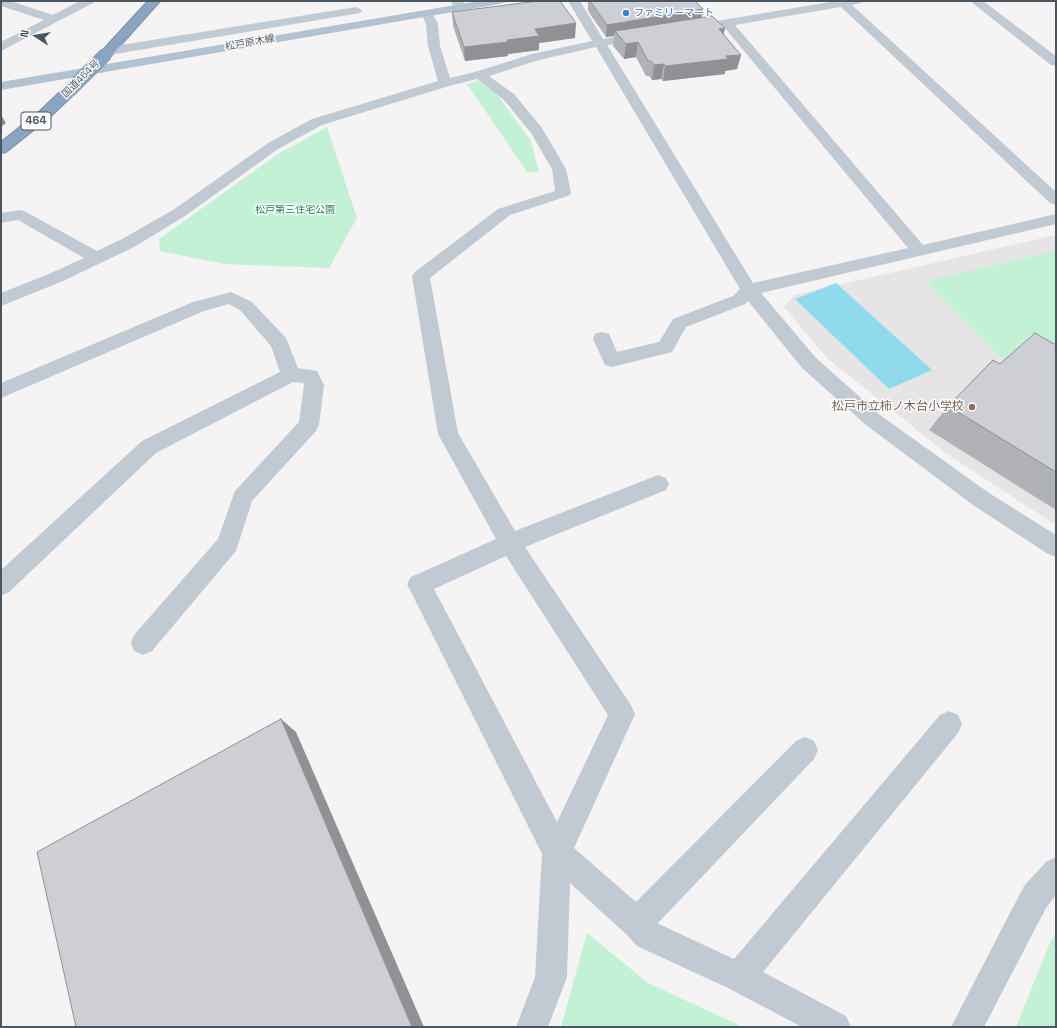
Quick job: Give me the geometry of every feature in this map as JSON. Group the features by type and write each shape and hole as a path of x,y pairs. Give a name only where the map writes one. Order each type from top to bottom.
{"highway":[{"name":"国道464号","path":"1,149 45,114 70,90 107,53 154,1"}],"main road":[{"name":"松戸原木線","path":"1,86 427,13 458,4 499,1"}],"street":[{"path":"1,47 90,1"},
{"path":"574,1 598,43 749,290 809,363 873,420 981,499 1056,547"},
{"path":"976,1 1056,62"},
{"path":"1,2 54,19"},
{"path":"682,30 851,2 1056,200"},
{"path":"107,53 356,11"},
{"path":"427,13 432,24 434,46 445,83"},
{"path":"727,23 919,251"},
{"path":"1,300 57,277 128,243 178,213 273,146 317,122 536,57 598,43 653,35"},
{"path":"479,75 509,97 537,131 559,169 563,193 504,212 421,276 448,434 510,544 622,714 557,852 551,976 532,1027"},
{"path":"1,218 20,215 97,258"},
{"path":"602,339 612,360 665,347 679,323 739,300 749,290 1056,220"},
{"path":"1,391 199,306 231,298 246,306 279,343 291,375"},
{"path":"1,585 149,448 291,375 310,376 314,385 309,425 243,497 228,544 143,643"},
{"path":"658,484 510,544 419,584 557,852 637,923 648,935 739,977 836,1027"},
{"path":"739,977 950,724"},
{"path":"637,923 805,750"},
{"path":"967,1027 1035,897 1056,872"}],"shaded area":[{"name":"松戸市立柿ノ木台小学校","path":"1056,235 1056,525 947,454 828,359 784,307 794,295"}],"green space":[{"path":"478,81 496,93 531,141 539,172 527,172 467,84"},
{"name":"松戸第三住宅公園","path":"327,127 357,218 329,268 224,264 160,251 159,239 278,154"},
{"path":"1056,251 1056,378 1009,365 926,281"},
{"path":"587,933 648,983 743,1027 561,1027"},
{"path":"1056,934 1056,1027 1016,1027 1051,940"}],"water":[{"path":"836,283 932,370 889,389 795,299"}],"building":[{"path":"538,1 560,1 576,23 535,29 539,36 507,40 508,42 464,47 452,12"},
{"path":"590,1 695,1 703,9 607,25"},
{"path":"712,16 725,28 719,29 741,55 726,56 728,59 665,66 664,64 654,65 651,61 648,61 638,42 626,44 615,31"},
{"path":"1035,333 1056,345 1056,472 948,406 993,360 1000,364"},
{"path":"281,719 412,1027 76,1027 37,852"}],"place":[{"name":"ファミリーマート","path":"626,13"},
{"name":"松戸市立柿ノ木台小学校","path":"972,407"}]}
